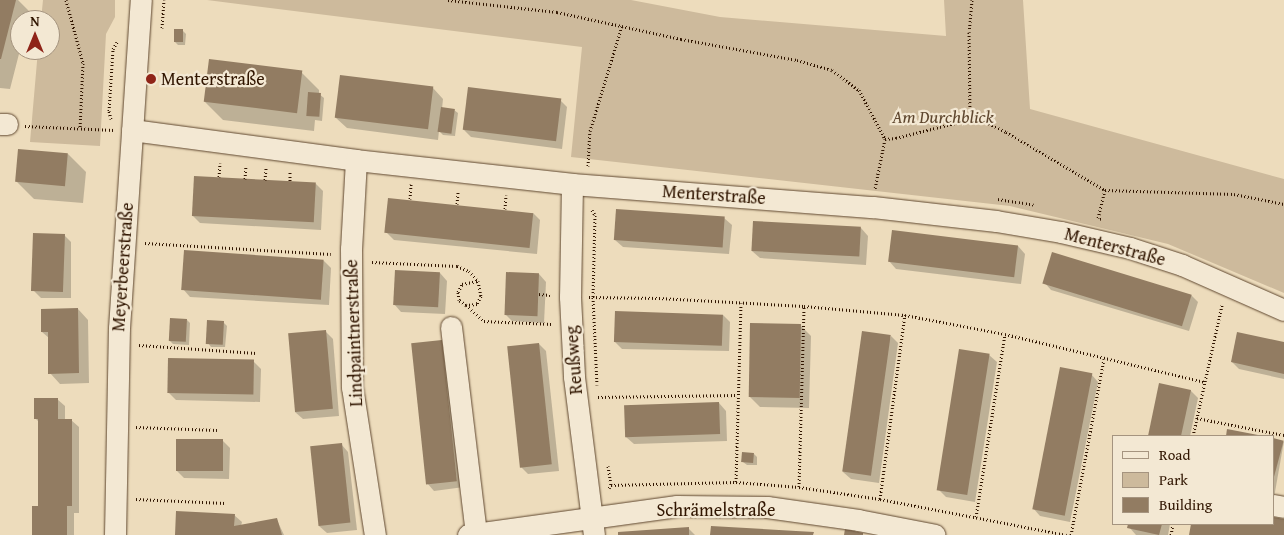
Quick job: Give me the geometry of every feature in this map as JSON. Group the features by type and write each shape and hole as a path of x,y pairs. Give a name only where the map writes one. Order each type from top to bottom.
{"street":[{"name":"Meyerbeerstraße","path":"115,535 118,343 141,0"},
{"name":"Menterstraße","path":"132,130 356,160 579,185 873,207 996,221 1061,232 1130,248 1182,265 1284,310"},
{"name":"Lindpaintnerstraße","path":"356,160 351,258 352,387 375,535"},
{"name":"Reußweg","path":"579,185 570,297 574,377 592,526"},
{"path":"451,327 472,534"},
{"name":"Schrämelstraße","path":"472,534 592,526 677,506 767,507 858,520 935,535"}],"path":[{"path":"66,0 83,63 80,129"},
{"path":"448,0 557,12 797,60 832,70 859,90 885,139 875,185 873,207"},
{"path":"970,114 969,32 972,0"},
{"path":"599,406 593,297 595,215 579,185 590,131 622,26"},
{"path":"885,139 955,124 970,114"},
{"path":"970,114 1006,132 1105,190 1234,194 1284,204"},
{"path":"4,124 132,130"},
{"path":"124,242 457,266 470,271 478,281 481,296 477,304 466,305"},
{"path":"478,281 462,284 458,292 459,300 484,320 572,324"},
{"path":"1193,435 1227,284"},
{"path":"570,297 659,298 804,306 905,315 1005,334 1205,382"},
{"path":"736,482 741,303"},
{"path":"799,486 804,306"},
{"path":"880,499 905,315"},
{"path":"976,517 1005,334"},
{"path":"118,343 257,353"},
{"path":"1071,535 1104,359"},
{"path":"598,397 738,395"},
{"path":"1197,418 1284,435"},
{"path":"116,427 217,430"},
{"path":"608,465 611,485"},
{"path":"115,498 225,503"}],"green space":[{"path":"43,0 115,0 115,17 106,34 100,146 30,142 37,60 60,60 60,10 42,10"},
{"name":"Am Durchblick","path":"207,0 631,0 720,17 946,36 944,0 1023,0 1030,109 1284,179 1284,293 1168,244 1010,206 571,157 582,47"}],"building":[{"path":"0,0 16,0 13,10 10,10 10,24 0,59"},
{"path":"174,29 183,29 183,42 174,42"},
{"path":"209,59 302,70 297,113 204,102"},
{"path":"340,75 433,86 428,129 335,118"},
{"path":"468,87 561,98 556,141 463,130"},
{"path":"308,92 321,93 319,117 306,116"},
{"path":"441,107 455,109 451,134 438,132"},
{"path":"18,149 68,153 65,186 15,182"},
{"path":"194,176 316,182 314,222 192,216"},
{"path":"388,198 533,213 530,248 384,233"},
{"path":"616,209 725,217 723,248 614,240"},
{"path":"753,221 861,227 859,257 751,251"},
{"path":"892,230 1018,245 1014,277 888,262"},
{"path":"33,233 65,234 63,292 31,291"},
{"path":"184,250 324,260 321,300 181,290"},
{"path":"1052,252 1192,295 1182,326 1042,284"},
{"path":"395,270 440,272 438,307 393,305"},
{"path":"506,272 539,273 537,316 504,315"},
{"path":"78,308 79,373 48,374 48,332 41,332 41,309"},
{"path":"615,311 723,315 722,346 614,342"},
{"path":"170,318 187,319 186,342 169,341"},
{"path":"207,320 224,321 223,345 206,344"},
{"path":"750,323 801,324 800,398 749,397"},
{"path":"326,330 333,409 295,412 288,333"},
{"path":"862,331 891,335 871,476 842,472"},
{"path":"1237,332 1284,342 1284,374 1231,362"},
{"path":"442,340 457,481 426,484 411,343"},
{"path":"539,343 552,464 520,468 507,346"},
{"path":"959,349 990,354 967,495 937,490"},
{"path":"168,358 254,360 253,394 167,393"},
{"path":"1060,367 1092,373 1065,516 1032,509"},
{"path":"1159,383 1191,390 1181,435 1148,435"},
{"path":"34,398 58,398 58,419 72,419 72,506 67,506 67,535 32,535 32,506 38,506 38,419 34,419"},
{"path":"719,402 720,434 625,437 624,405"},
{"path":"1227,429 1258,435 1226,435"},
{"path":"1274,438 1284,441 1274,477"},
{"path":"176,439 223,439 223,471 176,471"},
{"path":"342,443 350,523 319,526 310,446"},
{"path":"742,452 754,453 753,463 741,462"},
{"path":"176,511 235,514 234,526 277,518 282,535 175,535"},
{"path":"1274,517 1284,519 1284,535 1189,535 1191,525 1274,525"},
{"path":"1128,525 1162,525 1159,535 1127,528"},
{"path":"711,526 814,532 813,535 710,535"},
{"path":"689,527 689,535 618,535 618,532"},
{"path":"845,529 863,533 863,535 844,535"}],"place":[{"name":"Menterstraße","path":"151,79"}]}
